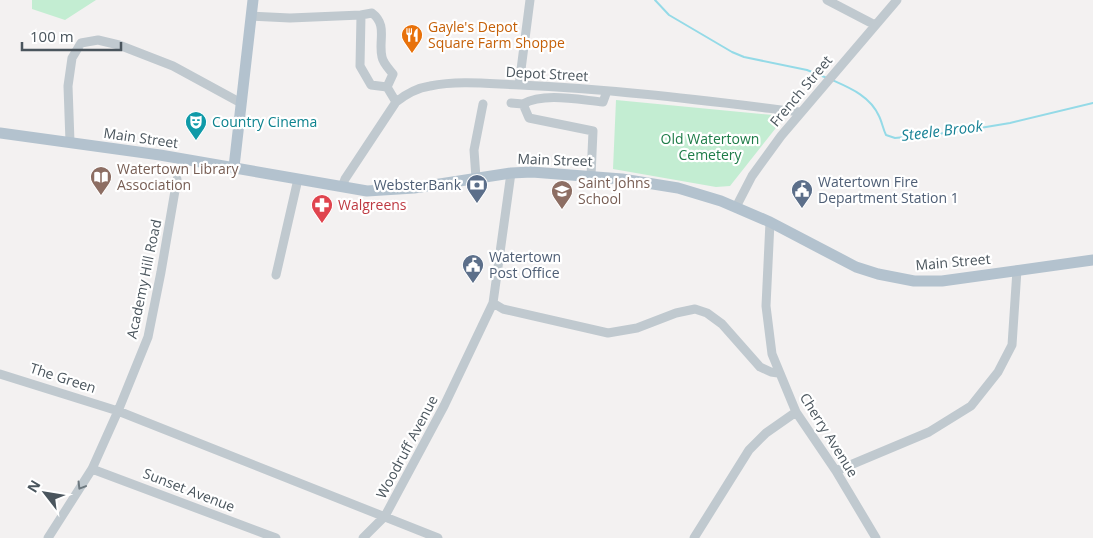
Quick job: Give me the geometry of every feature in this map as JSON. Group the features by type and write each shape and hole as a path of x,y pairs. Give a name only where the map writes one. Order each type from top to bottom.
{"main road":[{"path":"234,167 253,0"},
{"name":"Main Street","path":"0,133 234,167 342,187 382,191 511,173 591,176 678,188 736,207 770,222 856,266 900,280 942,281 1093,260"}],"street":[{"path":"519,85 530,0"},
{"path":"827,0 875,24"},
{"name":"French Street","path":"736,207 756,170 800,112 897,0"},
{"path":"251,16 290,18 362,16 372,13 378,18 381,28 382,59 393,74 387,88"},
{"path":"362,16 360,66 370,85 387,88 396,102"},
{"path":"70,142 68,86 72,58 81,43 98,40 119,45 172,66 241,103"},
{"name":"Depot Street","path":"342,187 345,179 396,102 414,90 436,85 449,83 556,86 800,112"},
{"path":"511,103 523,104 531,99 542,98 604,102 606,91"},
{"path":"476,178 474,150 483,104"},
{"path":"523,104 529,118 593,131 591,176"},
{"name":"Woodruff Avenue","path":"118,411 385,516 444,406 493,303 511,173"},
{"name":"Academy Hill Road","path":"48,538 92,469 148,337 177,179"},
{"path":"276,275 298,179"},
{"name":"Cherry Avenue","path":"770,222 766,306 772,354 778,373 796,412 836,470 876,538"},
{"path":"836,470 929,432 971,406 998,372 1012,344 1016,270"},
{"path":"493,303 503,309 608,333 637,328 676,313 695,309 707,313 722,324 760,368 778,373"},
{"name":"The Green","path":"0,374 118,411"},
{"path":"694,538 749,450 766,433 796,412"},
{"name":"Sunset Avenue","path":"92,469 276,538"},
{"path":"363,538 385,516 438,538"}],"green space":[{"path":"32,0 96,0 65,20 32,9"},
{"name":"Old Watertown Cemetery","path":"616,100 773,115 779,124 730,186 716,187 613,169"}],"waterway":[{"name":"Steele Brook","path":"655,0 669,15 732,52 744,57 807,70 827,78"},
{"name":"Steele Brook","path":"832,80 865,98 875,109 886,135 895,138 956,132 1010,123 1093,103"}],"place":[{"name":"Gayle's Depot Square Farm Shoppe","path":"412,54"},
{"name":"Country Cinema","path":"196,141"},
{"name":"Watertown Library Association","path":"101,196"},
{"name":"WebsterBank","path":"477,204"},
{"name":"Watertown Fire Department Station 1","path":"802,209"},
{"name":"Saint Johns School","path":"562,210"},
{"name":"Walgreens","path":"322,224"},
{"name":"Watertown Post Office","path":"473,284"}]}
